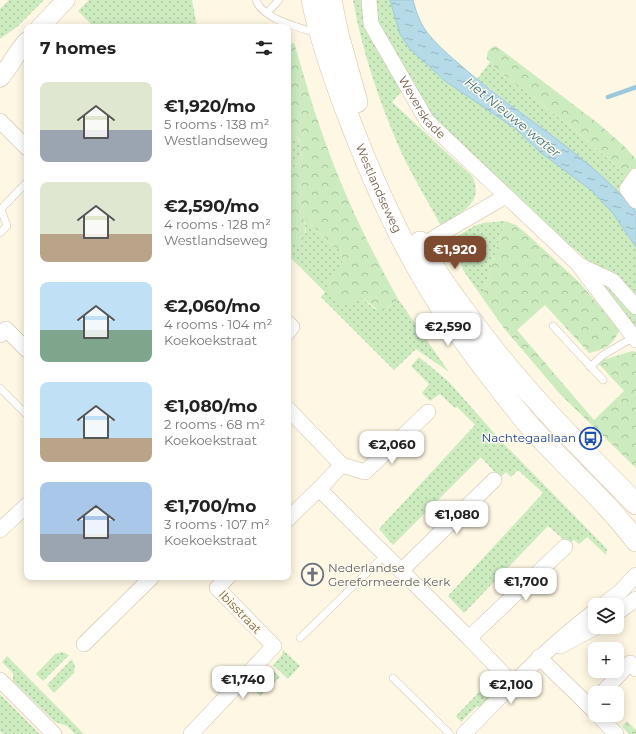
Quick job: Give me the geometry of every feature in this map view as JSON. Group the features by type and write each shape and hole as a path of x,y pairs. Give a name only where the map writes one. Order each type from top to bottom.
{"main road":[{"name":"Westlandseweg","path":"312,0 321,35 343,101 368,167 416,251 445,285 488,344 540,404 636,504"},
{"name":"Westlandseweg","path":"331,0 338,34 357,101 433,294 472,354 525,419 621,521 636,541"}],"street":[{"path":"43,24 66,0"},
{"name":"Weverskade","path":"369,0 370,24 427,120 577,264 635,339"},
{"path":"0,60 23,45"},
{"path":"0,78 9,68 23,45"},
{"path":"0,121 24,145"},
{"path":"416,251 437,236 506,196"},
{"name":"Weverskade","path":"577,264 613,281 636,307"},
{"path":"3,332 24,348"},
{"path":"291,412 342,465 366,472 428,412"},
{"path":"291,516 342,465"},
{"path":"401,571 494,480"},
{"path":"319,489 469,638 513,684"},
{"path":"0,530 24,508"},
{"path":"469,638 565,547"},
{"path":"612,598 636,575"},
{"path":"84,644 149,580"},
{"name":"Ibisstraat","path":"192,734 274,646 217,588 225,580"},
{"path":"624,608 636,599"},
{"path":"464,734 539,657 588,616"},
{"path":"539,657 588,631"},
{"path":"539,657 588,702"},
{"path":"609,686 630,663 636,669"},
{"path":"0,680 54,734"},
{"path":"606,722 616,734"}],"lane":[{"path":"256,0 267,13 288,24"},
{"path":"267,13 279,0"},
{"path":"291,25 321,35"},
{"path":"0,233 7,226 1,209 24,185"},
{"path":"553,326 603,380"},
{"path":"590,367 603,355 635,339"},
{"path":"0,388 24,412"},
{"path":"300,638 385,555"},
{"path":"393,678 450,734"}],"green space":[{"path":"9,0 44,0 17,27 0,39 0,9"},
{"path":"89,0 192,0 196,24 91,24 78,11"},
{"path":"353,0 364,0 404,89 392,102 472,176 476,193 473,200 462,212 441,226 408,166 377,92 361,37"},
{"path":"372,0 390,0 400,34 410,49 445,81 516,129 540,152 591,190 612,212 636,247 636,304 571,247 450,134 430,113 381,35"},
{"path":"294,43 317,119 337,174 376,258 398,299 386,309 377,309 362,298 355,298 349,304 341,304 333,296 328,287 327,280 342,266 340,250 331,244 303,216 305,233 303,240 300,243 291,242 291,170 302,154 299,139 291,132 291,44"},
{"path":"496,46 599,124 624,146 636,159 636,187 586,139 495,68 487,57 490,49"},
{"path":"490,62 495,68 586,139 620,170 636,187 636,213 625,199 580,157 477,79"},
{"path":"291,133 298,139 302,148 300,158 291,170"},
{"path":"302,215 331,244 340,250 342,266 337,272 355,298 362,298 375,309 385,310 398,299 449,372 416,349 394,370 321,297 325,292 291,258 291,239 306,233"},
{"path":"505,221 482,297 463,270 456,251 448,242 474,226 483,223"},
{"path":"505,221 516,225 580,283 620,330 608,346 589,353 545,305 517,330 594,420 624,391 599,364 603,360 632,351 636,352 636,468 560,394 503,327 482,297"},
{"path":"592,274 605,282 636,313 636,329"},
{"path":"419,357 448,381 503,443 607,549 606,555 587,537 579,544 574,540 569,544 548,526 464,613 448,596 543,493 518,470 511,477 506,472 500,478 481,457 393,545 379,529 475,425 457,407 455,408 440,394 430,401 422,393 429,384 411,366"},
{"path":"283,650 300,666 288,679 273,665 282,655"},
{"path":"62,652 69,655 43,681 36,674 55,654"},
{"path":"7,656 84,734 75,734 67,726 55,722 13,681 13,673 2,662"},
{"path":"72,659 75,667 74,673 54,693 47,685"},
{"path":"270,667 280,677 260,696 251,687"},
{"path":"485,686 491,693 497,689 482,706 476,707 461,722 456,716"},
{"path":"0,694 40,734 3,734 0,731"},
{"path":"627,721 636,730 636,734 629,734 622,727"}],"water":[{"name":"Het Nieuwe water","path":"390,0 413,0 418,16 424,27 442,48 489,89 577,155 620,194 632,207 636,214 636,247 612,212 591,190 540,152 516,129 445,81 410,49 400,34"}],"waterway":[{"path":"608,97 636,87"}],"place":[{"name":"Nachtegaallaan","path":"591,438"},
{"name":"Nederlandse Gereformeerde Kerk","path":"313,575"}]}
